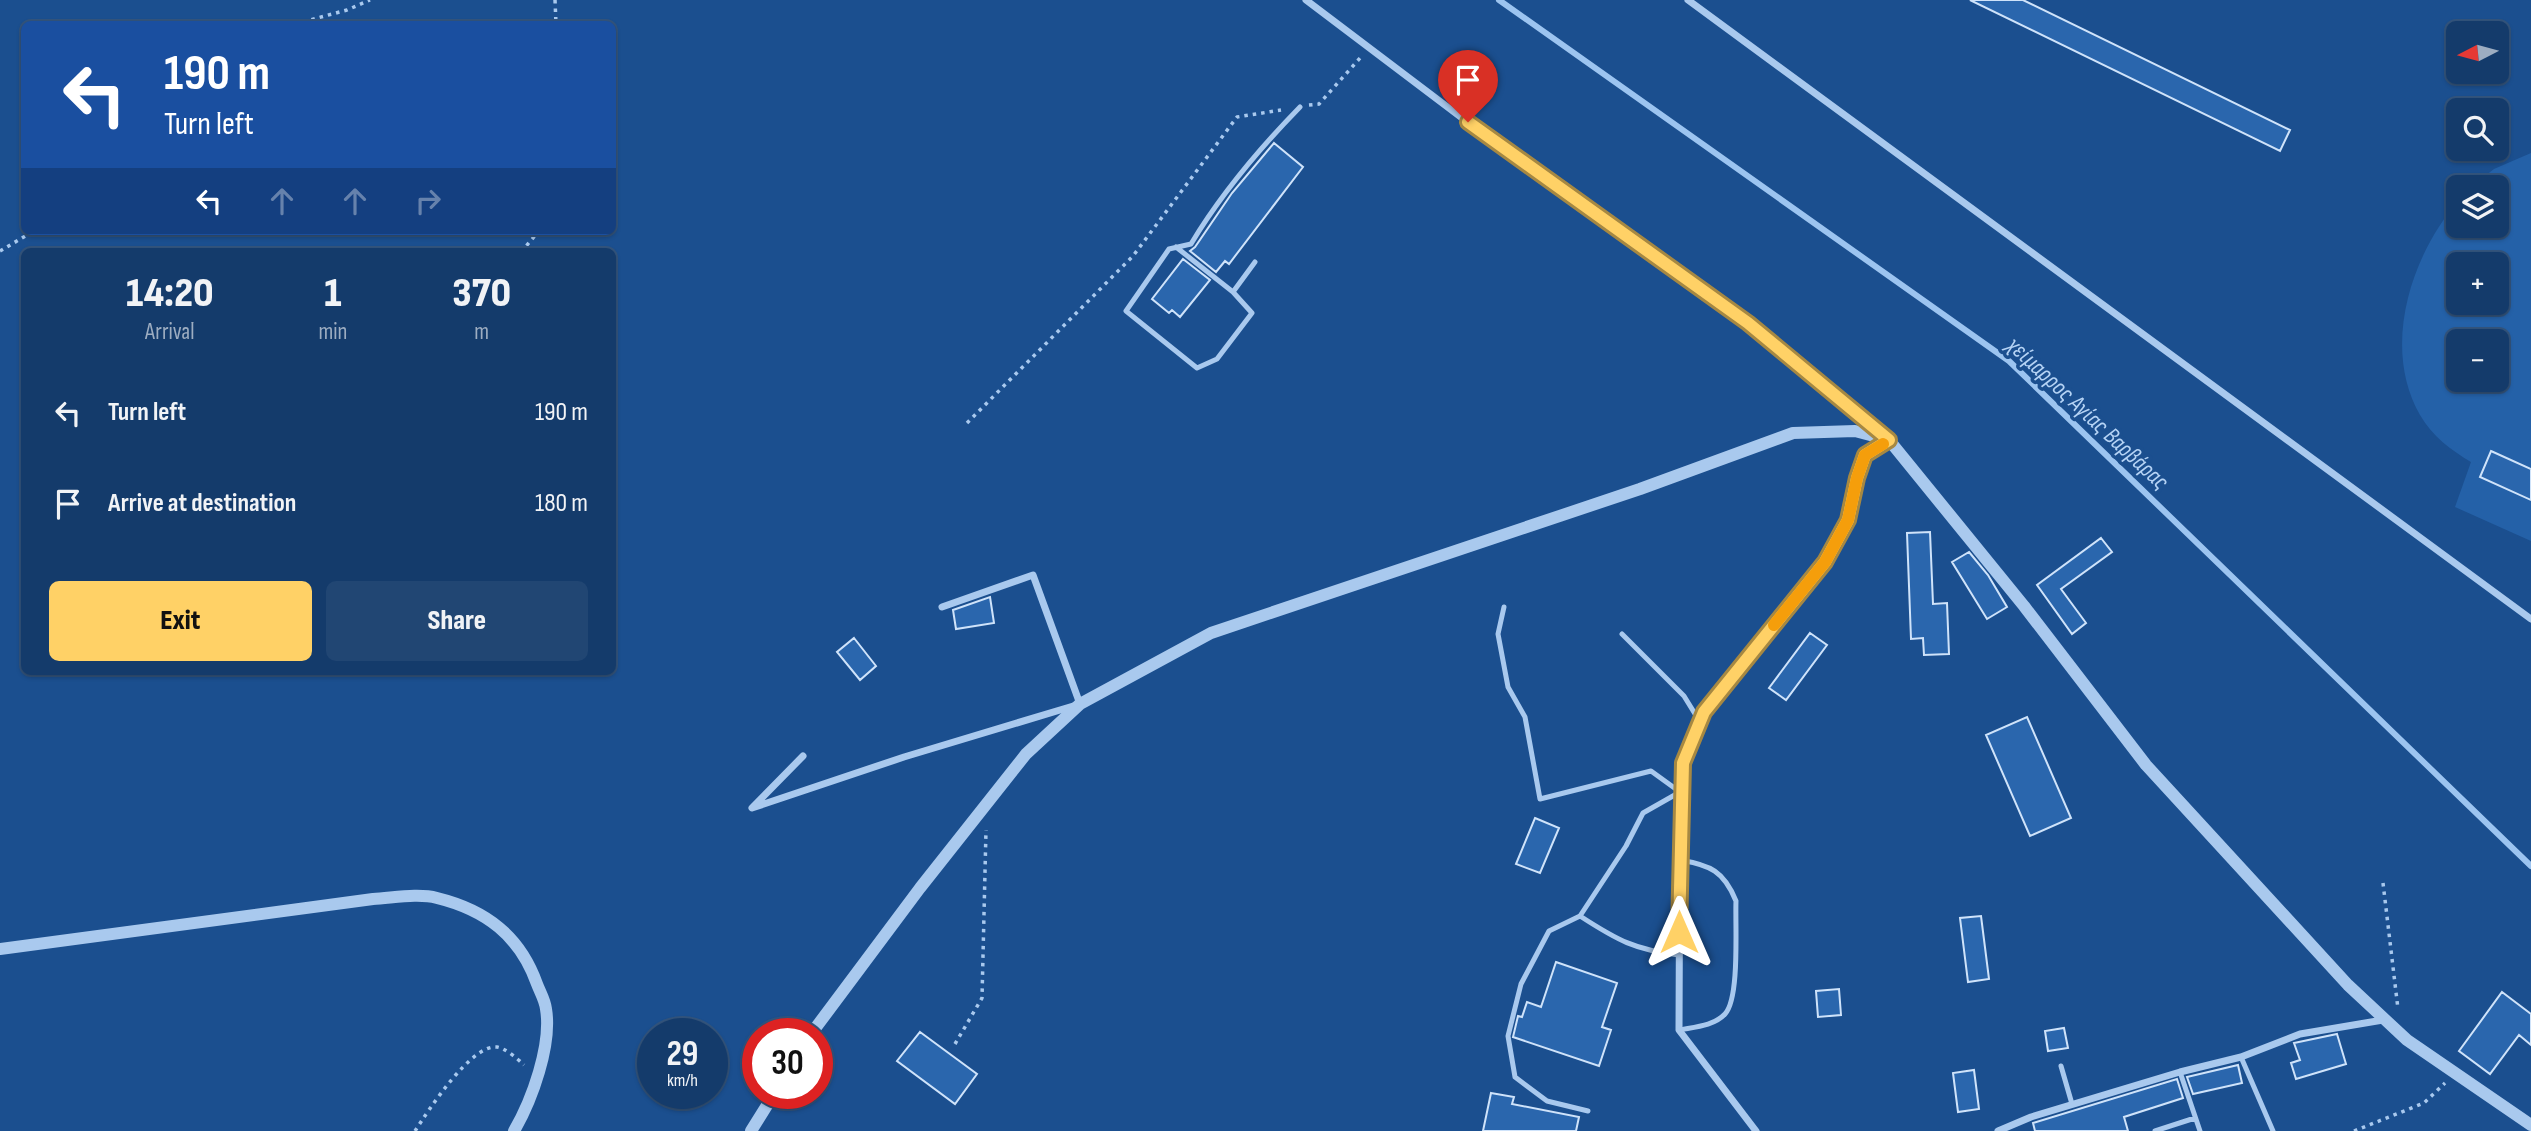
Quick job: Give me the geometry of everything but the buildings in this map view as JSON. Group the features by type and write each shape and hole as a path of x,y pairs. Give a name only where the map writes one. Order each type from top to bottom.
{"street":[{"path":"1306,0 1507,152 1748,323 1889,440 2024,606 2146,765 2348,985 2407,1041 2531,1125"},
{"path":"1688,0 2531,619"},
{"path":"803,756 752,808 904,757 1080,704 1211,633 1640,489 1793,433 1855,431 1889,440"},
{"path":"1756,1131 1679,1030 1680,792 1683,763 1704,712 1825,562 1848,520 1865,455 1889,440"},
{"path":"942,607 1033,575 1080,704"},
{"path":"823,1018 920,888 1026,754 1080,704"},
{"path":"0,950 373,898 434,897 480,912 509,936 530,965 546,1009 545,1044 537,1080 514,1131"},
{"path":"1998,1131 2031,1116 2241,1057 2300,1034 2388,1024"},
{"path":"751,1131 765,1109"}],"lane":[{"path":"1176,247 1233,292 1252,313 1217,359 1197,368 1126,311 1169,248 1191,244 1269,139 1300,107"},
{"path":"1233,292 1255,262"},
{"path":"1504,607 1498,634 1508,687 1525,717 1540,799 1651,771 1680,792 1643,813 1626,846 1580,916 1549,932 1521,984 1508,1035 1515,1077 1547,1101 1588,1111"},
{"path":"1622,634 1684,695 1700,722"},
{"path":"1679,1030 1712,1023 1726,1014 1734,995 1736,901 1731,888 1717,872 1704,864 1680,860"},
{"path":"1580,916 1621,942 1650,952 1679,955"},
{"path":"2241,1057 2273,1131"},
{"path":"2061,1066 2073,1104"},
{"path":"2180,1072 2200,1131"},
{"path":"2155,1131 2195,1118"}],"path":[{"path":"306,21 347,10 370,0"},
{"path":"555,0 556,21"},
{"path":"967,423 1133,256 1237,117 1319,104 1369,48"},
{"path":"0,251 27,235"},
{"path":"955,1044 982,998 986,805"},
{"path":"2383,883 2399,1005 2388,1024"},
{"path":"415,1131 444,1087 469,1062 489,1048 501,1048 522,1062 537,1080"},
{"path":"2354,1131 2424,1103 2456,1072"}],"shaded area":[{"path":"2531,153 2531,541 2455,507 2471,462 2442,442 2425,423 2409,388 2403,360 2407,303 2415,274 2427,247 2446,217 2446,238 2509,238 2509,175 2486,175"}],"waterway":[{"name":"χείμαρρος Αγίας Βαρβάρας","path":"1499,0 2009,361 2531,866"}],"slow traffic":[{"path":"1774,625 1825,562 1848,520 1865,455 1883,444"}],"route":[{"path":"1468,122 1748,323 1889,440 1865,455 1848,520 1825,562 1704,712 1693,737 1683,763 1680,792 1679,932"}]}
